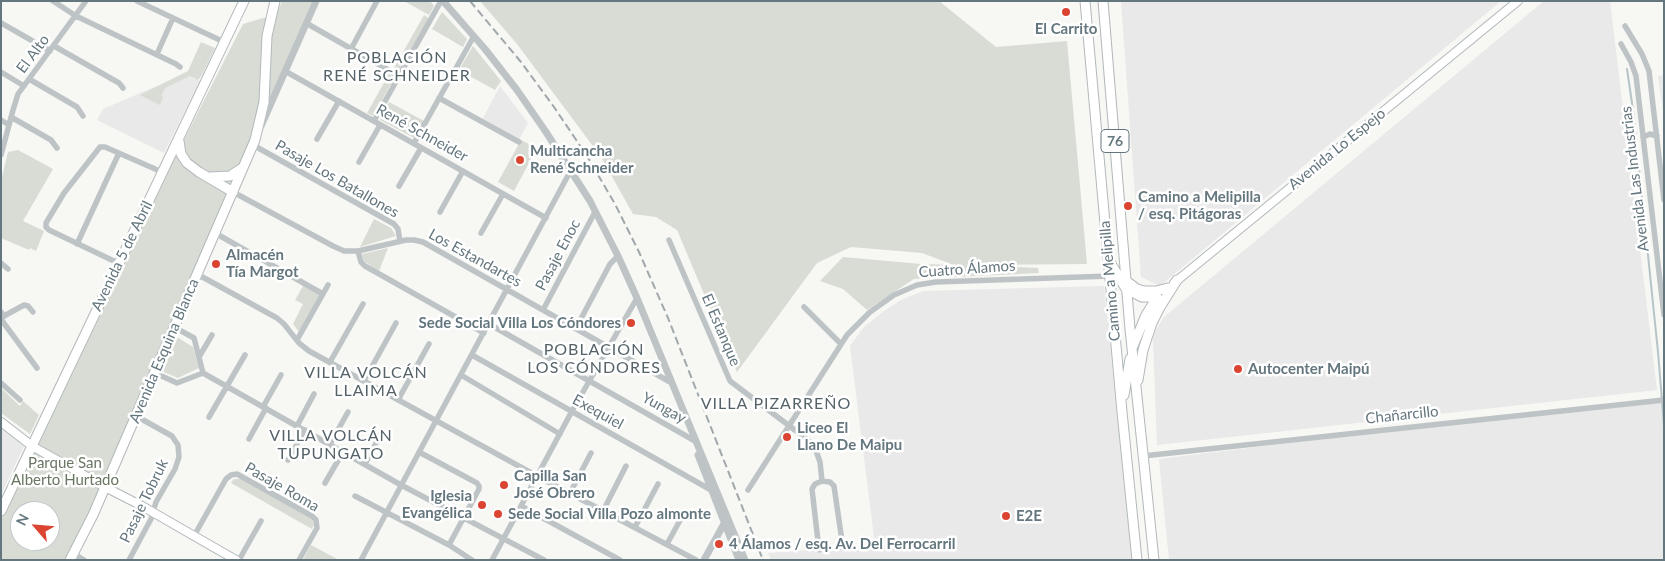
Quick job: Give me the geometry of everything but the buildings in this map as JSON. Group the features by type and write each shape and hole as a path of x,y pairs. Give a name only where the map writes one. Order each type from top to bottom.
{"main road":[{"name":"Avenida 5 de Abril","path":"1,511 244,1"},
{"name":"Avenida Esquina Blanca","path":"71,557 89,524 105,488 254,142 264,102 267,36 275,1"},
{"name":"Camino a Melipilla","path":"1085,1 1137,560"},
{"name":"Camino a Melipilla","path":"1103,1 1126,285 1154,560"},
{"name":"Avenida Lo Espejo","path":"1157,297 1518,1"},
{"path":"179,138 179,150 185,160 193,168 233,192"},
{"path":"208,177 230,176 243,167"},
{"path":"1103,200 1110,203 1120,199"},
{"path":"1108,259 1126,285 1142,297 1157,297 1140,327 1132,350 1126,377 1122,412"},
{"path":"1136,388 1144,348 1152,323 1177,280"},
{"path":"1126,285 1145,291 1156,292 1168,288"},
{"path":"1,422 32,446 105,488 153,512 233,559"}],"street":[{"path":"52,1 76,16 180,67"},
{"name":"El Alto","path":"1,155 16,99 86,1"},
{"path":"137,1 224,42"},
{"name":"Avenida Esquina Blanca","path":"254,142 316,1"},
{"path":"351,49 377,1"},
{"path":"374,121 442,1 474,36 529,106 571,170 595,212 637,298 670,382 706,463 739,560"},
{"path":"156,54 173,18"},
{"path":"1,23 118,83 123,88"},
{"path":"306,23 399,76"},
{"name":"Avenida Las Industrias","path":"1625,26 1639,49 1649,71 1664,200"},
{"path":"414,143 474,36"},
{"name":"Avenida Las Industrias","path":"1621,44 1636,76 1664,315"},
{"path":"1628,56 1633,50 1639,49"},
{"name":"René Schneider","path":"285,71 546,218"},
{"path":"1,72 24,86"},
{"path":"29,79 77,107 83,116"},
{"path":"439,98 519,142"},
{"path":"317,139 339,101"},
{"path":"11,117 51,140 57,148"},
{"path":"1,120 9,125"},
{"path":"359,162 380,124"},
{"path":"1643,137 1650,134 1657,136"},
{"name":"Pasaje Los Batallones","path":"254,142 394,224 398,227 400,241"},
{"path":"118,263 49,230 46,227 46,223 59,200 99,148 104,147 162,172"},
{"path":"399,186 421,148"},
{"path":"77,244 119,153"},
{"path":"361,560 571,170"},
{"path":"440,212 463,171"},
{"name":"Los Estandartes","path":"233,192 344,251 358,251 400,241 423,242 670,382"},
{"path":"481,233 503,194"},
{"name":"Pasaje Enoc","path":"543,310 595,212"},
{"path":"215,233 323,294"},
{"name":"El Estanque","path":"669,240 730,381 808,440 820,462 822,482"},
{"path":"358,251 361,262 365,266 484,333"},
{"path":"576,328 610,264 618,256"},
{"path":"1,263 8,269"},
{"path":"197,274 277,318 296,340 330,362 570,494 696,560"},
{"name":"Cuatro Álamos","path":"748,490 841,344 862,319 880,304 900,292 917,285 942,282 1110,276"},
{"path":"296,340 328,285"},
{"path":"492,560 572,411 637,298"},
{"path":"330,362 363,304"},
{"path":"33,312 28,306 24,305 3,314 2,319 37,368"},
{"path":"804,306 841,344"},
{"path":"364,381 396,323"},
{"name":"Yungay","path":"489,324 695,440"},
{"path":"174,328 194,337 203,373 401,485 544,560"},
{"path":"199,357 212,335"},
{"path":"398,400 429,344"},
{"path":"209,417 245,355"},
{"name":"Exequiel","path":"472,355 711,490"},
{"path":"155,373 177,383 203,373"},
{"path":"249,439 281,375"},
{"path":"461,375 560,434"},
{"path":"1,383 20,400"},
{"path":"296,426 314,394"},
{"name":"Chañarcillo","path":"1143,456 1661,400"},
{"path":"330,444 348,412"},
{"name":"Pasaje Tobruk","path":"129,560 151,519 156,502 175,469 179,457 179,448 172,436 136,416"},
{"path":"288,460 305,430"},
{"path":"365,464 382,432"},
{"path":"695,440 698,456 711,490 745,560"},
{"path":"325,483 342,452"},
{"path":"419,452 477,483 479,486 449,545"},
{"path":"570,494 591,453"},
{"path":"603,511 626,466"},
{"name":"Pasaje Roma","path":"194,536 226,479 234,474 242,476 312,516 317,522 317,528 299,560"},
{"path":"818,550 812,489 815,484 822,482 830,482 834,486 843,548"},
{"path":"635,528 658,484"},
{"path":"355,496 449,545 472,560"},
{"path":"521,506 620,560"},
{"path":"667,544 684,512"},
{"path":"704,560 726,520"},
{"path":"233,559 261,521"},
{"path":"71,557 84,560"}],"shaded area":[{"path":"1121,1 1501,1 1160,286 1141,277"},
{"path":"1544,1 1610,1 1657,390 1157,445 1153,339 1155,331 1164,317"},
{"path":"185,74 200,81 164,153 97,120 103,109"},
{"path":"1664,75 1664,118 1658,76"},
{"path":"500,86 528,123 519,140 482,120"},
{"path":"1104,286 1132,560 771,560 768,553 875,545 850,346 863,328 901,300 923,291"},
{"path":"1664,397 1664,560 1169,560 1159,459"},
{"path":"1,428 24,446 1,495"}],"green space":[{"name":"Parque San Alberto Hurtado","path":"282,1 312,1 85,523 64,560 1,560 1,520 121,263 243,24 263,18 275,18"},
{"path":"404,1 430,1 434,6 429,15"},
{"path":"480,1 939,1 996,47 1067,41 1087,264 978,265 1038,268 1039,273 914,279 867,310 843,289 820,281 843,257 954,265 922,253 851,247 817,263 737,372 677,230 656,217 633,214 601,157 517,44"},
{"path":"442,12 467,39 463,47 432,29"},
{"path":"424,15 430,19 400,72 394,68"},
{"path":"201,42 215,48 198,80 190,76 165,88 161,96 163,97 160,105 140,95 188,71"},
{"path":"473,46 501,81 495,90 459,70"},
{"path":"389,74 395,77 373,116 367,113"},
{"path":"389,102 424,121 414,138 380,120"},
{"name":"Multicancha René Schneider","path":"521,140 537,148 514,191 498,182"},
{"path":"18,150 53,169 23,221 44,231 36,251 1,238 1,181 8,152"},
{"path":"374,219 391,228 396,236 360,247"},
{"path":"388,248 379,271 364,261 362,254"},
{"path":"303,286 320,295 299,332 293,324 303,304 295,300"},
{"path":"175,336 193,347 199,368 178,378 159,370"},
{"path":"1,388 20,406 23,401 39,415 30,434 1,413"},
{"path":"234,479 241,479 311,518 314,524 312,529 231,483"},
{"path":"311,545 339,560 303,560"}],"waterway":[{"path":"1627,69 1633,110 1664,425"}],"railway":[{"path":"470,1 521,62 554,107 587,156 615,204 639,252 668,318 763,560"}],"place":[{"name":"El Carrito","path":"1066,12"},
{"name":"Multicancha René Schneider","path":"520,160"},
{"name":"Camino a Melipilla / esq. Pitágoras","path":"1128,206"},
{"name":"Almacén Tía Margot","path":"216,264"},
{"name":"Sede Social Villa Los Cóndores","path":"631,323"},
{"name":"Autocenter Maipú","path":"1238,369"},
{"name":"Liceo El Llano De Maipu","path":"787,437"},
{"name":"Capilla San José Obrero","path":"504,485"},
{"name":"Iglesia Evangélica","path":"482,505"},
{"name":"Sede Social Villa Pozo almonte","path":"498,514"},
{"name":"E2E","path":"1006,516"},
{"name":"4 Álamos / esq. Av. Del Ferrocarril","path":"719,544"}],"district":[{"name":"POBLACIÓN RENÉ SCHNEIDER","path":"397,67"},
{"name":"POBLACIÓN LOS CÓNDORES","path":"594,359"},
{"name":"VILLA VOLCÁN LLAIMA","path":"366,382"},
{"name":"VILLA PIZARREÑO","path":"776,404"},
{"name":"VILLA VOLCÁN TUPUNGATO","path":"331,445"}]}
